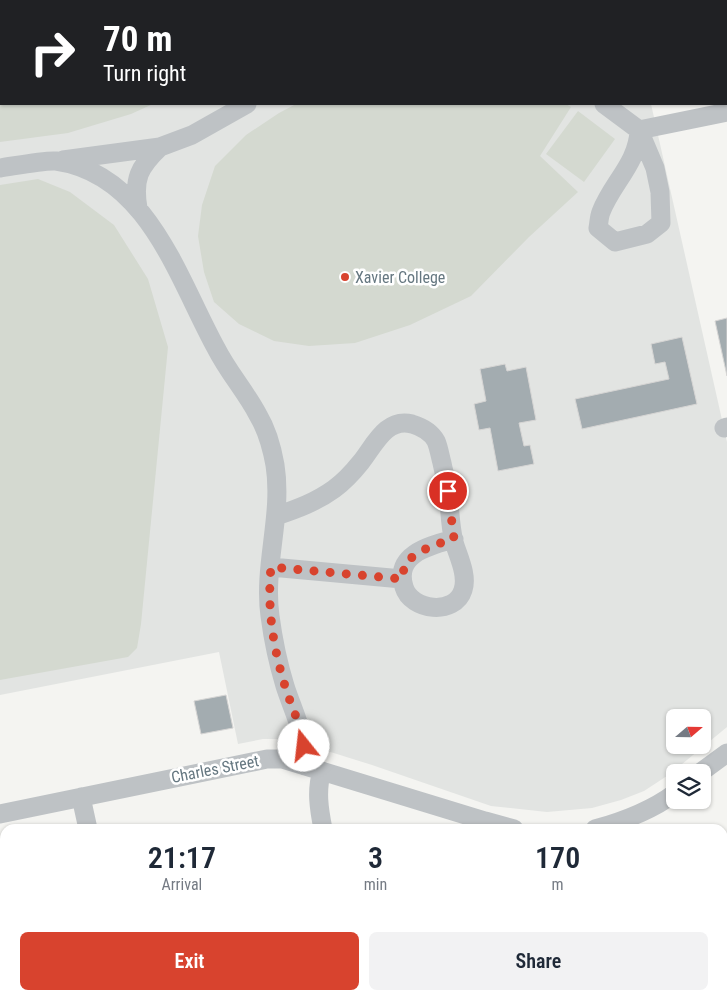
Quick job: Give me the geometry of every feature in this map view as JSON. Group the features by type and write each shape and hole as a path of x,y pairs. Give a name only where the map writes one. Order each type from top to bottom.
{"street":[{"path":"0,168 160,147 192,135 245,105"},
{"path":"606,105 647,128 727,112"},
{"path":"647,128 660,192 661,223 647,234 615,242 598,228 600,212 647,128"},
{"path":"138,208 136,195 139,172 146,160 160,147"},
{"path":"55,161 82,168 104,178 138,208 162,241 222,360 262,423 275,466 276,516 269,592 273,634 284,684 319,781 318,794 322,824"},
{"path":"276,516 318,500 349,477 382,434 394,425 410,423 429,432 438,446 448,491 454,539 464,581 461,595 456,600 443,607 424,606 408,595 402,579 405,563 430,546 454,539"},
{"path":"271,567 402,579"},
{"path":"711,765 727,753"},
{"name":"Charles Street","path":"0,814 267,759 282,760 314,768 494,824"},
{"path":"81,797 87,824"},
{"path":"611,824 652,808 666,799"}],"shaded area":[{"name":"Xavier College","path":"0,105 651,105 727,442 727,727 711,740 711,709 666,709 666,754 694,754 682,764 666,764 666,777 644,791 592,808 547,812 491,806 289,739 263,739 238,744 219,652 0,695"},
{"path":"0,105 151,105 131,114 68,133 0,142"},
{"path":"294,105 568,105 571,107 540,156 578,192 529,237 471,296 410,325 355,343 309,346 274,341 239,324 214,302 204,272 198,236 202,205 215,166 246,135"},
{"path":"578,111 615,139 584,182 546,154"},
{"path":"38,179 70,192 114,225 148,279 168,347 141,624 137,648 128,657 0,680 0,185"}],"building":[{"path":"727,318 727,376 715,321"},
{"path":"682,337 697,404 582,429 575,399 669,379 665,362 655,364 651,344"},
{"path":"505,364 507,371 526,367 536,420 519,423 524,446 530,445 534,464 498,471 490,428 479,430 474,404 486,401 480,369"},
{"path":"226,695 233,728 201,734 194,701"}],"place":[{"name":"Xavier College","path":"345,277"}],"route":[{"path":"304,746 284,684 273,634 269,592 271,567 402,579 405,563 416,554 430,546 454,539 448,491"}]}
